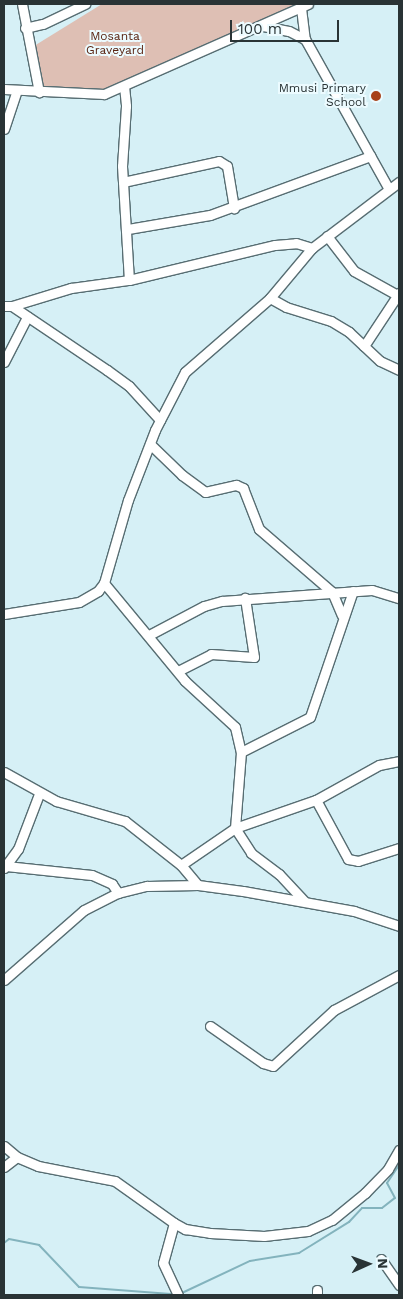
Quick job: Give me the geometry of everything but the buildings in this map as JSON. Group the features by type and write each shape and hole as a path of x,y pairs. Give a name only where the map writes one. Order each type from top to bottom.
{"street":[{"path":"22,4 25,28 39,92"},
{"path":"25,28 43,24 85,4"},
{"path":"4,89 104,94 305,6 305,39 389,189"},
{"path":"263,26 289,31 305,39"},
{"path":"124,86 126,106 123,182 128,229 129,280"},
{"path":"4,129 17,90"},
{"path":"128,229 188,220 234,208 370,156"},
{"path":"123,182 219,161 227,166 234,208"},
{"path":"4,614 79,602 92,597 104,583 128,500 160,420 185,372 270,298 312,248 399,182"},
{"path":"327,236 354,271 399,295 364,346"},
{"path":"8,306 71,288 129,280 275,245 296,243 312,248"},
{"path":"270,298 286,307 331,321 364,346 380,361 399,370"},
{"path":"8,306 129,386 160,420"},
{"path":"4,362 27,317"},
{"path":"150,444 182,475 205,492 236,485 243,488 260,529 332,592 342,614"},
{"path":"104,583 178,671 231,722 237,732 241,752 235,828 251,853 279,874 304,901"},
{"path":"149,635 204,606 245,598 372,590 399,598"},
{"path":"241,752 310,717 318,701 342,614 353,591"},
{"path":"178,671 211,654 254,658 245,598"},
{"path":"181,865 235,828 316,800 378,765 399,761"},
{"path":"4,772 39,794 125,821 181,865 198,884"},
{"path":"39,794 23,838 5,867 92,876 112,884 118,893"},
{"path":"316,800 348,859 358,861 399,848"},
{"path":"4,980 70,920 118,893 147,886 198,884 304,901 369,915 399,926"},
{"path":"210,1026 263,1063 273,1066 334,1010 399,975"},
{"path":"4,1146 17,1157 38,1166 115,1181 185,1229 210,1233 264,1236 308,1230 332,1220 364,1193 388,1169 399,1150"},
{"path":"4,1167 17,1157"},
{"path":"174,1223 163,1263 178,1295"},
{"path":"381,1259 399,1285"}],"green space":[{"name":"Mosanta Graveyard","path":"102,4 303,4 107,90 44,88 34,46"}],"waterway":[{"path":"184,1292 250,1261 299,1253 349,1222 362,1208 382,1208 395,1198 387,1183 399,1165"},
{"path":"4,1243 9,1239 39,1245 79,1287 171,1294"}],"place":[{"name":"Mmusi Primary School","path":"376,96"}]}
